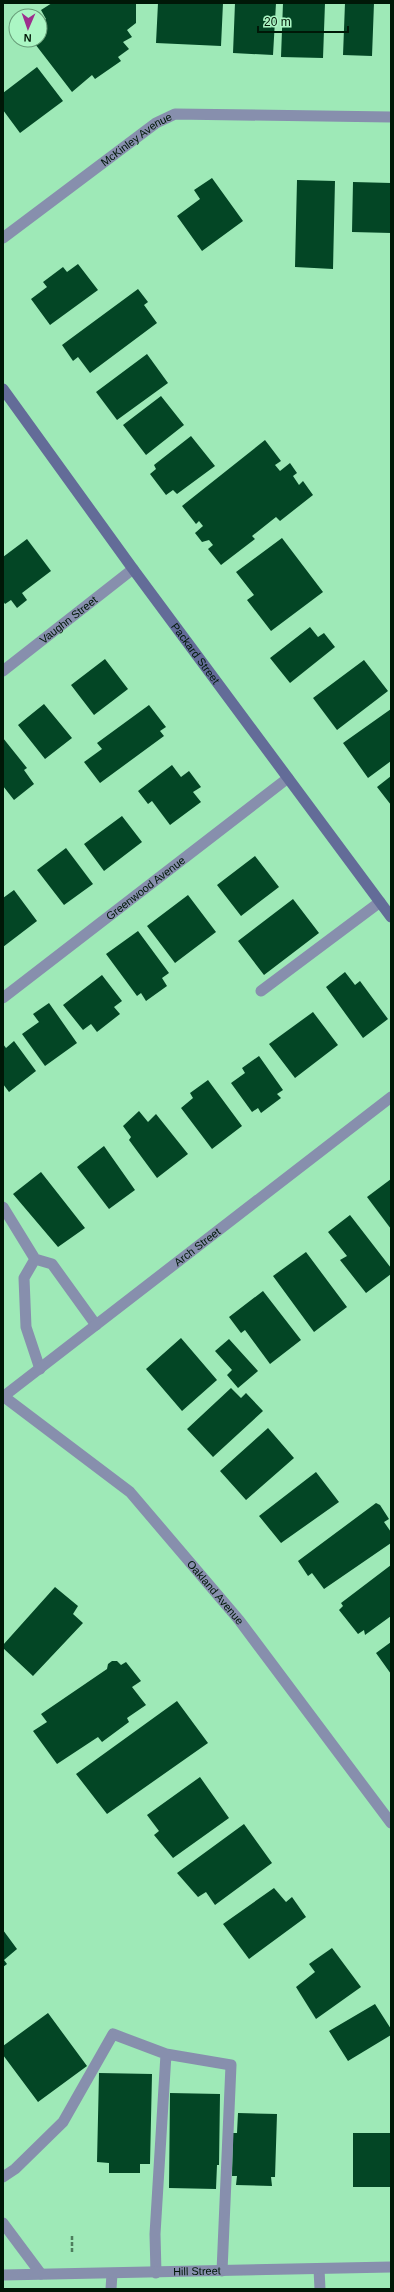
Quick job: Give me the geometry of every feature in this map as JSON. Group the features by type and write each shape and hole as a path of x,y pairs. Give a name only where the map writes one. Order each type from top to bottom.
{"main road":[{"name":"Packard Street","path":"3,389 133,569 391,917"}],"street":[{"name":"McKinley Avenue","path":"3,238 156,123 175,114 391,117"},
{"name":"Vaughn Street","path":"3,671 133,569"},
{"name":"Greenwood Avenue","path":"3,998 288,778"},
{"path":"261,991 380,902"},
{"name":"Arch Street","path":"3,1396 391,1097"},
{"path":"3,1207 35,1259 52,1264 96,1325"},
{"path":"35,1259 24,1278 26,1327 40,1369"},
{"name":"Oakland Avenue","path":"3,1396 130,1492 239,1620 390,1820"},
{"path":"3,2177 15,2169 63,2122 113,2034 166,2054 231,2065 222,2271"},
{"path":"156,2273 155,2234 166,2054"},
{"path":"3,2223 41,2274"},
{"name":"Hill Street","path":"3,2275 112,2274 391,2267"},
{"path":"319,2269 320,2289"},
{"path":"111,2289 112,2274"}],"path":[{"path":"72,2235 72,2252"}],"building":[{"path":"52,3 136,3 136,23 127,30 132,37 123,42 129,49 118,57 121,61 95,79 92,75 72,92 38,48 48,48 48,8 44,8"},
{"path":"158,3 223,3 221,46 156,43"},
{"path":"235,3 276,3 273,55 233,53"},
{"path":"283,3 325,3 323,58 281,57"},
{"path":"345,3 374,3 372,56 343,55"},
{"path":"37,67 63,101 20,133 3,110 3,93"},
{"path":"212,178 243,221 202,251 177,216 200,199 194,190"},
{"path":"297,180 335,181 333,269 295,267"},
{"path":"353,182 391,183 391,233 352,232"},
{"path":"78,264 98,290 50,325 31,299 47,287 43,282 63,267 67,272"},
{"path":"138,289 148,302 144,305 157,323 90,373 78,357 73,361 62,345"},
{"path":"147,354 168,383 117,420 96,392"},
{"path":"161,396 184,425 146,455 123,425"},
{"path":"191,436 215,466 177,494 173,490 166,495 150,474 156,469 154,465"},
{"path":"265,440 281,461 275,465 280,471 290,463 297,473 293,476 299,485 303,481 313,495 280,521 276,517 252,536 255,539 221,565 208,549 213,545 209,540 202,542 195,533 203,526 199,521 196,524 182,506"},
{"path":"282,538 323,592 271,631 247,600 254,595 236,572"},
{"path":"27,539 51,571 22,593 27,600 17,608 11,600 5,604 3,601 3,557"},
{"path":"310,627 318,637 324,633 335,647 290,683 270,658"},
{"path":"105,659 128,689 94,715 71,685"},
{"path":"364,660 388,691 337,730 313,698"},
{"path":"44,704 72,738 45,759 18,725"},
{"path":"149,705 166,727 160,731 164,736 100,783 84,762 102,749 97,743"},
{"path":"391,709 391,761 368,778 343,743"},
{"path":"3,738 27,768 24,770 34,784 14,800 3,786"},
{"path":"172,765 181,777 189,771 201,787 193,792 201,802 170,825 152,801 148,804 138,791"},
{"path":"391,776 391,805 377,787"},
{"path":"122,816 142,842 104,871 84,844"},
{"path":"66,848 93,884 64,905 37,870"},
{"path":"255,856 279,887 241,916 217,885"},
{"path":"14,890 37,921 3,947 3,898"},
{"path":"188,895 216,932 175,963 147,926"},
{"path":"293,899 319,933 264,975 238,941"},
{"path":"138,931 169,973 162,978 167,986 146,1001 141,993 137,996 106,954"},
{"path":"345,972 355,985 360,981 388,1019 363,1038 326,987"},
{"path":"102,975 122,1001 114,1007 120,1014 97,1032 91,1024 83,1030 63,1005"},
{"path":"49,1003 77,1043 45,1066 22,1034 39,1022 33,1014"},
{"path":"313,1012 338,1045 295,1078 269,1044"},
{"path":"14,1041 36,1071 9,1092 3,1084 3,1044 6,1048"},
{"path":"259,1056 283,1090 277,1094 281,1098 261,1113 258,1108 252,1112 231,1083 245,1073 242,1068"},
{"path":"208,1080 242,1126 212,1149 181,1108 193,1098 190,1093"},
{"path":"139,1111 148,1122 156,1114 188,1154 157,1178 129,1140 131,1137 123,1126"},
{"path":"104,1146 135,1190 109,1209 77,1167"},
{"path":"41,1172 85,1228 58,1247 13,1194"},
{"path":"391,1179 391,1229 367,1197"},
{"path":"350,1215 391,1268 391,1274 366,1293 340,1260 347,1256 328,1232"},
{"path":"306,1252 347,1307 314,1332 273,1276"},
{"path":"263,1291 301,1340 270,1364 245,1330 241,1333 229,1317"},
{"path":"181,1338 217,1380 182,1411 146,1369"},
{"path":"229,1339 258,1371 238,1388 227,1375 232,1370 215,1351"},
{"path":"231,1388 241,1398 246,1393 263,1411 213,1457 187,1429"},
{"path":"268,1428 294,1458 246,1500 220,1471"},
{"path":"316,1472 339,1502 281,1543 259,1516"},
{"path":"376,1503 380,1505 389,1519 384,1522 391,1532 391,1543 324,1589 312,1573 308,1576 298,1561"},
{"path":"391,1565 391,1616 365,1635 364,1630 358,1634 339,1610 343,1606 341,1603"},
{"path":"55,1587 78,1606 73,1614 83,1623 33,1676 3,1648 3,1645"},
{"path":"391,1642 391,1674 376,1653"},
{"path":"112,1661 117,1661 121,1665 126,1662 141,1681 132,1687 146,1705 127,1718 129,1722 102,1742 98,1737 57,1764 33,1731 47,1722 41,1714 107,1669 108,1664"},
{"path":"177,1701 208,1743 107,1814 76,1774"},
{"path":"200,1777 229,1818 173,1858 154,1835 159,1831 147,1815"},
{"path":"244,1824 272,1863 215,1905 206,1892 198,1897 177,1873"},
{"path":"274,1888 286,1902 292,1897 306,1917 249,1959 223,1924"},
{"path":"3,1930 17,1949 4,1960 7,1964 3,1967"},
{"path":"332,1948 361,1987 316,2019 296,1987 315,1972 309,1964"},
{"path":"375,2004 391,2029 391,2035 348,2061 329,2031"},
{"path":"48,2013 87,2066 38,2102 3,2055 3,2046"},
{"path":"99,2073 152,2074 150,2164 140,2164 140,2173 109,2173 109,2163 97,2162"},
{"path":"170,2093 220,2094 219,2165 217,2165 216,2189 169,2188"},
{"path":"238,2113 277,2114 275,2177 271,2177 272,2186 236,2185 237,2176 232,2176 233,2133 237,2133"},
{"path":"353,2133 391,2133 391,2187 353,2187"}]}
